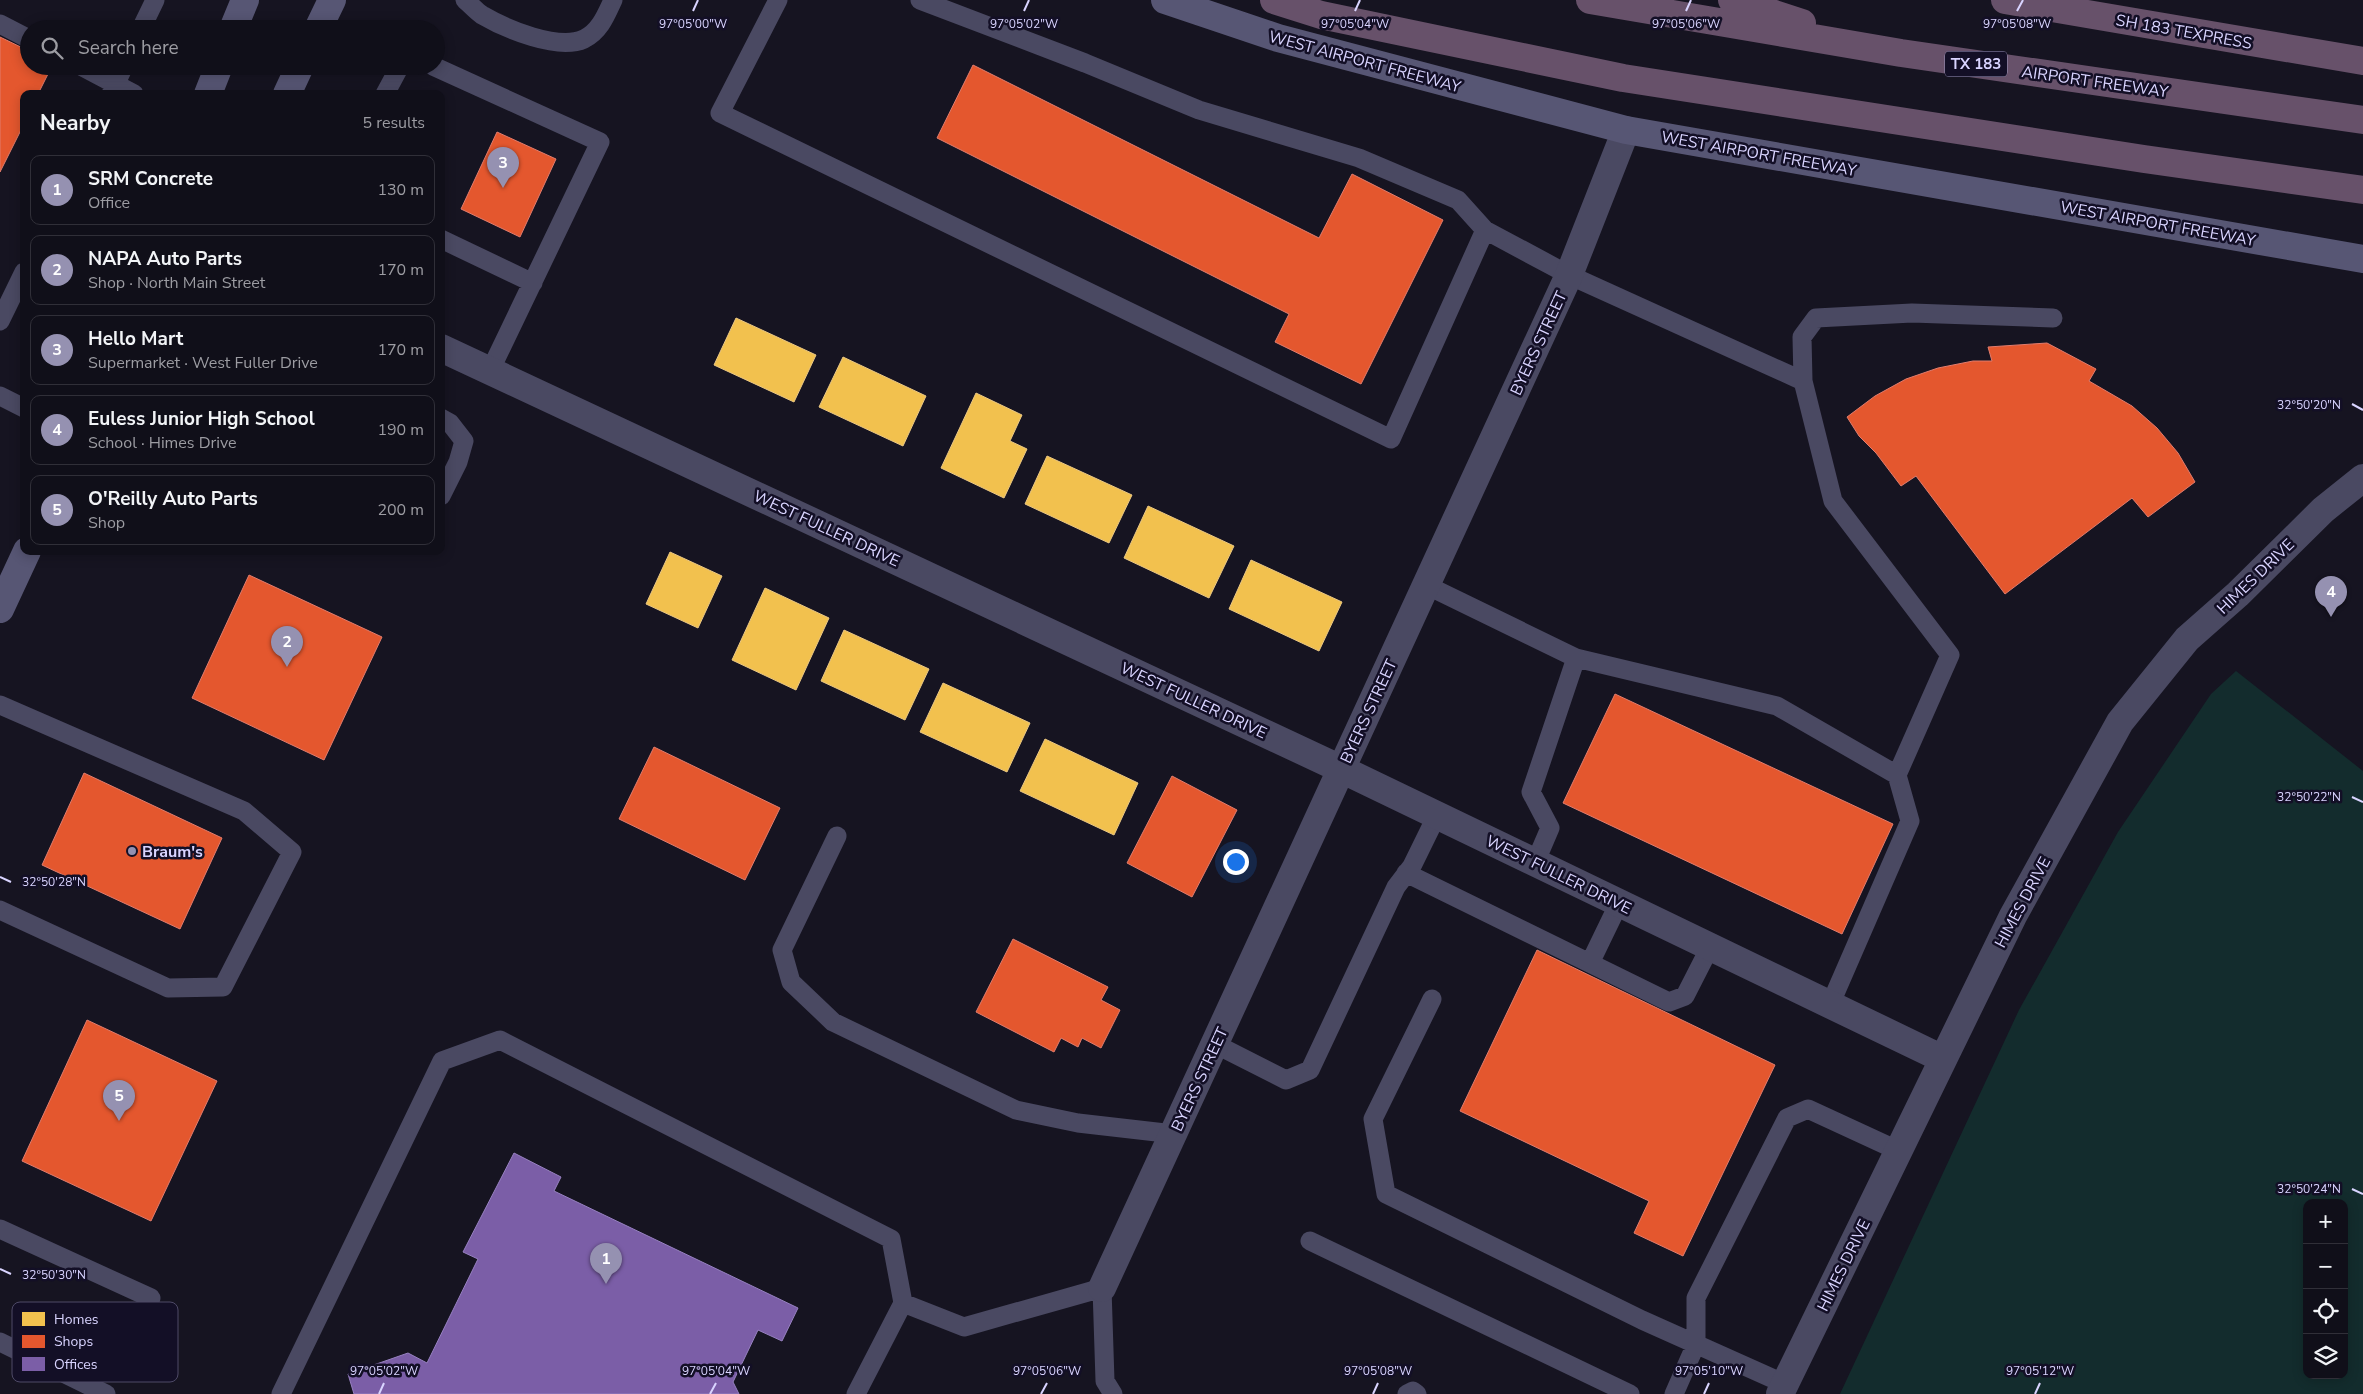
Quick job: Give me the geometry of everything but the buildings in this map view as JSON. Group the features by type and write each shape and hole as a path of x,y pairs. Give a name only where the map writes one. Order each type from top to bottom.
{"highway":[{"path":"1274,0 1321,15 1623,78 2144,159 2363,190"},
{"name":"AIRPORT FREEWAY","path":"1590,0 1887,51 2363,120"},
{"path":"1732,0 1887,51"},
{"name":"SH 183 TEXPRESS","path":"2004,0 2363,61"}],"main road":[{"path":"237,20 245,0"},
{"path":"322,20 332,0"},
{"name":"WEST AIRPORT FREEWAY","path":"1165,0 1278,38 1626,130 2363,259"},
{"path":"210,90 215,75"},
{"path":"289,90 296,75"},
{"path":"1,602 25,555"}],"street":[{"name":"BYERS STREET","path":"1102,1288 1569,275 1626,130"},
{"name":"WEST FULLER DRIVE","path":"445,350 1341,769 1942,1060"},
{"name":"HIMES DRIVE","path":"1783,1389 2013,916 2120,722 2188,639 2238,594 2323,510 2362,477"}],"lane":[{"path":"465,0 481,14 522,34 555,42 583,39 600,27 613,0"},
{"path":"778,0 720,113 1391,439 1485,230"},
{"path":"920,0 1085,63 1199,110 1359,158 1458,200 1485,230 1569,275 1804,381"},
{"path":"144,20 150,2"},
{"path":"0,24 20,34"},
{"path":"445,71 600,142 490,371"},
{"path":"94,75 113,89 120,75"},
{"path":"387,90 395,75"},
{"path":"445,241 532,283"},
{"path":"0,320 20,280"},
{"path":"1830,1005 1910,821 1896,775 1950,655 1833,501 1804,381 1802,337 1816,318 1912,313 2053,318"},
{"path":"0,396 20,406"},
{"path":"445,420 450,423 464,440 458,462 445,488"},
{"path":"1426,585 1576,658 1777,706 1896,775"},
{"path":"1535,863 1550,828 1531,792 1576,658"},
{"path":"0,705 244,811 292,852 223,987 168,988 0,910"},
{"path":"1215,1044 1286,1080 1310,1070 1396,887 1406,874 1437,815"},
{"path":"837,836 782,950 791,982 834,1022 1016,1110 1078,1123 1174,1134"},
{"path":"1406,874 1668,1002 1685,996 1710,947"},
{"path":"1590,964 1619,903"},
{"path":"1432,999 1372,1118 1386,1194 1696,1344 1783,1389"},
{"path":"281,1394 442,1061 500,1040 891,1238 902,1303 856,1394"},
{"path":"1674,1394 1696,1344 1696,1298 1787,1118 1808,1109 1899,1151"},
{"path":"0,1229 151,1298"},
{"path":"1310,1241 1630,1394"},
{"path":"902,1303 964,1327 1102,1288 1105,1381 1113,1394"},
{"path":"0,1342 12,1348"},
{"path":"82,1382 106,1394"},
{"path":"1407,1394 1413,1392 1417,1394"}],"green space":[{"path":"2236,671 2363,771 2363,1394 1840,1394 2019,1010 2118,832 2211,694"}],"place":[{"name":"Hello Mart","path":"503,188"},
{"name":"Euless Junior High School","path":"2331,617"},
{"name":"NAPA Auto Parts","path":"287,667"},
{"name":"Braum's","path":"132,851"},
{"name":"O'Reilly Auto Parts","path":"119,1121"},
{"name":"SRM Concrete","path":"606,1284"}]}
